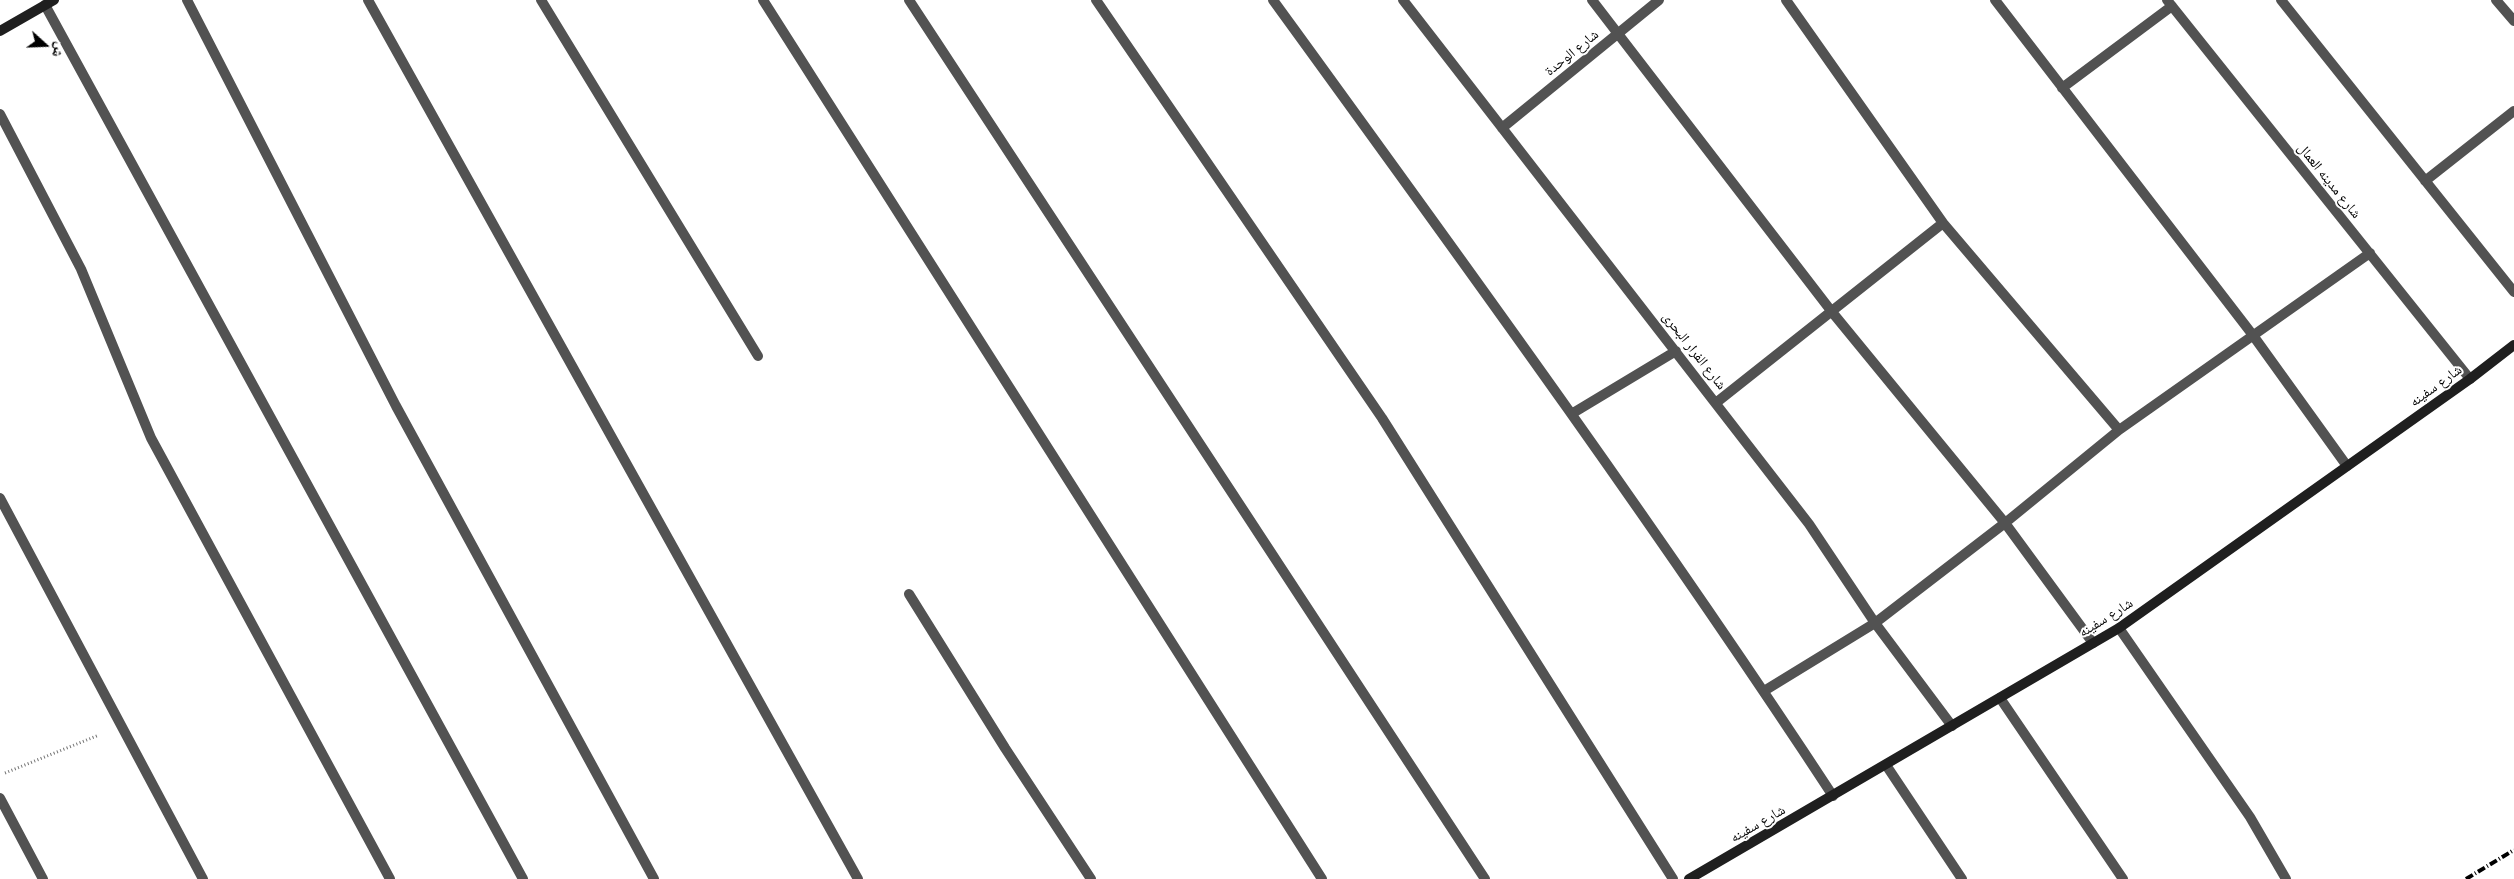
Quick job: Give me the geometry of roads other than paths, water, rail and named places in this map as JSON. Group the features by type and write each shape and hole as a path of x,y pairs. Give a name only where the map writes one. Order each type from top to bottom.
{"street":[{"path":"187,0 396,406 654,879"},
{"path":"368,0 858,879"},
{"path":"541,0 758,356"},
{"path":"763,0 1322,879"},
{"path":"909,0 1485,879"},
{"path":"1096,0 1382,418 1673,879"},
{"path":"1273,0 1573,413 1764,691 1833,796"},
{"name":"شارع الفرار البحرى","path":"1404,0 1717,402 1809,524 1875,623 1952,726"},
{"path":"1592,0 1616,34 1832,312 2005,523 2093,643"},
{"name":"شارع الوحدة","path":"1502,128 1660,0"},
{"path":"1786,0 1942,224 2119,430"},
{"path":"1995,0 2252,334 2347,466"},
{"path":"2281,0 2514,292"},
{"path":"2496,0 2514,21"},
{"path":"0,31 49,2 523,879"},
{"path":"2062,88 2170,3"},
{"name":"شارع مدينه العمال","path":"2170,3 2470,379"},
{"path":"2426,182 2514,111"},
{"path":"0,114 81,269 151,438 390,879"},
{"path":"1717,402 1942,224"},
{"path":"1764,691 1875,623 2005,523 2119,430 2252,334 2370,254"},
{"name":"شارع سفينه","path":"1689,879 2119,628 2470,379 2514,345"},
{"path":"1573,413 1676,351"},
{"path":"0,498 203,879"},
{"path":"909,594 1005,748 1091,879"},
{"path":"2119,628 2250,817 2286,879"},
{"path":"2000,698 2123,879"},
{"path":"1886,765 1962,879"},
{"path":"0,798 43,879"}],"railway":[{"path":"2466,879 2514,850"}]}
